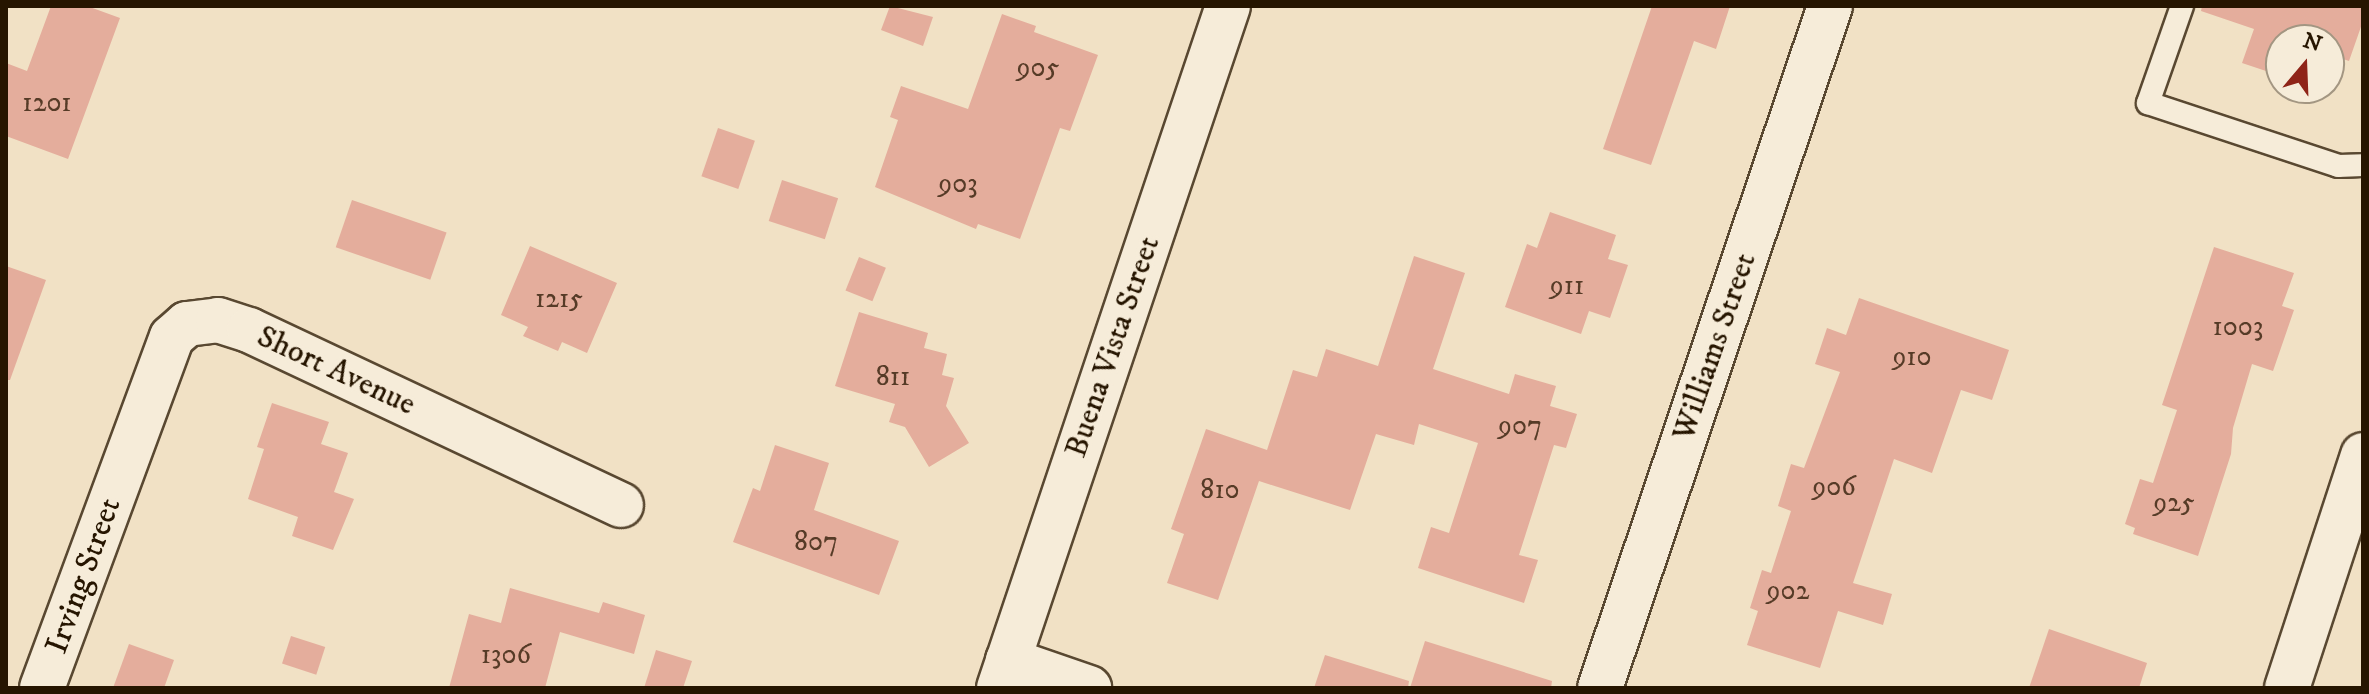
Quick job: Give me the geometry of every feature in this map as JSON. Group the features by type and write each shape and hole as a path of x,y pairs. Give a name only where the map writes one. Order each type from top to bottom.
{"street":[{"name":"Buena Vista Street","path":"1003,674 1228,6"},
{"name":"Williams Street","path":"1600,688 1830,6"},
{"name":"Short Avenue","path":"125,463 172,337 187,324 204,319 249,330 621,505"},
{"path":"2287,688 2363,455"},
{"name":"Irving Street","path":"42,688 125,463"},
{"path":"1003,674 1089,688"}],"lane":[{"path":"2182,6 2148,103 2338,166 2363,165"}],"building":[{"path":"51,6 87,6 120,18 68,159 6,136 6,63 27,71"},
{"path":"890,6 933,17 923,46 881,30"},
{"path":"1652,6 1730,6 1716,49 1694,41 1651,165 1603,149"},
{"path":"2202,6 2363,6 2363,21 2349,61 2345,60 2345,24 2265,24 2265,71 2242,63 2254,29 2201,11"},
{"path":"1002,14 1036,26 1034,32 1098,55 1070,131 1060,128 1020,239 978,224 976,229 875,187 898,120 890,117 901,86 968,109"},
{"path":"718,128 755,141 738,189 701,176"},
{"path":"782,180 838,198 825,239 769,221"},
{"path":"352,200 447,233 430,280 336,247"},
{"path":"1550,212 1616,235 1608,259 1628,265 1610,318 1589,311 1581,334 1505,307 1527,244 1537,248"},
{"path":"530,246 617,283 587,353 562,342 558,351 523,336 528,327 501,315"},
{"path":"2214,247 2294,273 2282,306 2294,310 2273,371 2252,364 2233,428 2231,454 2198,556 2133,534 2135,528 2125,524 2140,479 2153,483 2177,410 2162,405"},
{"path":"1414,256 1465,273 1433,369 1509,394 1515,374 1556,386 1550,406 1577,414 1566,448 1554,445 1519,555 1538,560 1524,603 1418,568 1431,527 1449,533 1478,443 1419,424 1414,445 1376,434 1350,510 1259,481 1218,600 1167,583 1184,534 1171,529 1206,429 1267,450 1293,370 1317,377 1326,349 1378,366"},
{"path":"859,257 886,268 872,301 846,290"},
{"path":"6,266 46,280 10,380 6,380"},
{"path":"1859,298 2009,350 1992,400 1961,390 1932,473 1894,459 1853,583 1892,594 1883,625 1838,611 1820,668 1747,645 1758,611 1750,608 1762,570 1771,573 1791,511 1778,506 1791,464 1804,468 1840,372 1815,364 1827,328 1846,335"},
{"path":"859,312 928,333 924,348 947,354 942,375 954,378 946,406 969,443 929,467 905,427 889,422 895,404 835,386"},
{"path":"272,403 329,422 321,444 348,453 334,492 354,499 333,550 292,536 298,517 248,499 264,449 257,447"},
{"path":"775,445 829,463 814,510 899,541 879,595 733,542 753,488 760,491"},
{"path":"510,588 599,613 603,602 645,615 634,654 560,632 545,688 449,688 469,614 501,623"},
{"path":"2049,629 2147,663 2139,688 2029,688"},
{"path":"291,636 325,647 316,675 282,664"},
{"path":"1425,641 1552,681 1551,688 1410,688"},
{"path":"129,644 174,660 164,688 113,688"},
{"path":"656,650 692,661 683,688 644,688"},
{"path":"1325,655 1409,681 1408,688 1314,688"}]}
